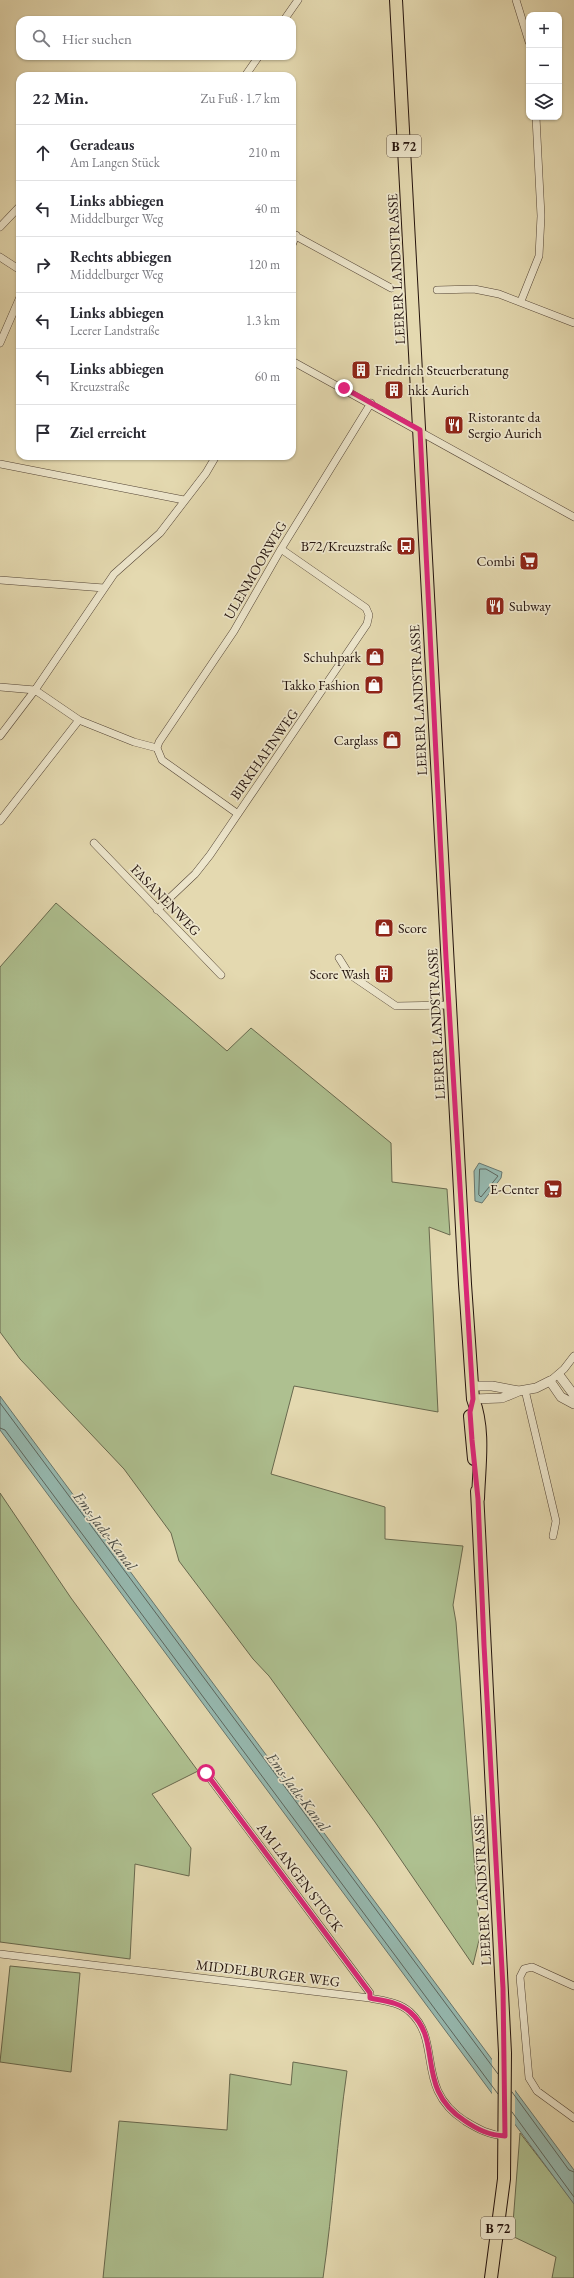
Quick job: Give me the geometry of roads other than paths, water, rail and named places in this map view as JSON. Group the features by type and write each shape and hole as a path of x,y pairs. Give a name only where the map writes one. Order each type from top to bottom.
{"main road":[{"name":"LEERER LANDSTRASSE","path":"396,0 450,1005 473,1399 470,1412 478,1499 505,2054 504,2179 491,2278"}],"street":[{"path":"287,16 298,0"},
{"path":"516,0 526,32"},
{"path":"247,72 255,60"},
{"path":"521,301 539,256 541,216 536,120"},
{"path":"0,226 16,210"},
{"path":"296,235 391,288"},
{"path":"0,257 16,267"},
{"path":"437,290 474,289 499,294 574,322"},
{"path":"0,343 16,306"},
{"path":"296,363 420,430 574,517"},
{"name":"ULENMOORWEG","path":"158,748 159,742 234,631 281,549 371,403"},
{"path":"0,736 35,690 114,574 160,533 214,460"},
{"path":"0,464 184,500"},
{"name":"BIRKHAHNWEG","path":"158,910 195,874 238,814 368,624 369,615 366,608 281,549"},
{"path":"0,580 104,588"},
{"path":"0,686 35,690 79,720 134,742 158,748 162,760 238,814"},
{"path":"0,821 79,720"},
{"name":"FASANENWEG","path":"94,843 221,975"},
{"path":"339,958 350,974 396,1006 450,1005"},
{"path":"473,1399 502,1398 550,1381 559,1375 574,1356"},
{"path":"559,1375 574,1395"},
{"path":"550,1381 561,1397 574,1404"},
{"path":"472,1386 492,1386 522,1391"},
{"path":"522,1391 556,1521 553,1536"},
{"name":"AM LANGEN STÜCK","path":"206,1773 370,1993 370,1998"},
{"name":"MIDDELBURGER WEG","path":"0,1954 370,1998 401,2006 417,2020 426,2039 436,2090 450,2110 485,2133 505,2134"},
{"path":"574,1986 532,1967 524,1969 520,1977 529,2078 537,2091 574,2118"}],"water":[{"path":"479,1163 502,1172 501,1178 482,1203 475,1201 474,1171"},
{"path":"0,1396 574,2170 574,2204 0,1430"}],"place":[{"name":"Friedrich Steuerberatung","path":"361,370"},
{"name":"hkk Aurich","path":"394,390"},
{"name":"Ristorante da Sergio Aurich","path":"454,425"},
{"name":"B72/Kreuzstraße","path":"406,546"},
{"name":"Combi","path":"529,561"},
{"name":"Subway","path":"495,606"},
{"name":"Schuhpark","path":"375,657"},
{"name":"Takko Fashion","path":"374,685"},
{"name":"Carglass","path":"392,740"},
{"name":"Score","path":"384,928"},
{"name":"Score Wash","path":"384,974"},
{"name":"E-Center","path":"553,1189"}],"water label":[{"name":"Ems-Jade-Kanal","path":"105,1531"},
{"name":"Ems-Jade-Kanal","path":"298,1792"}]}
